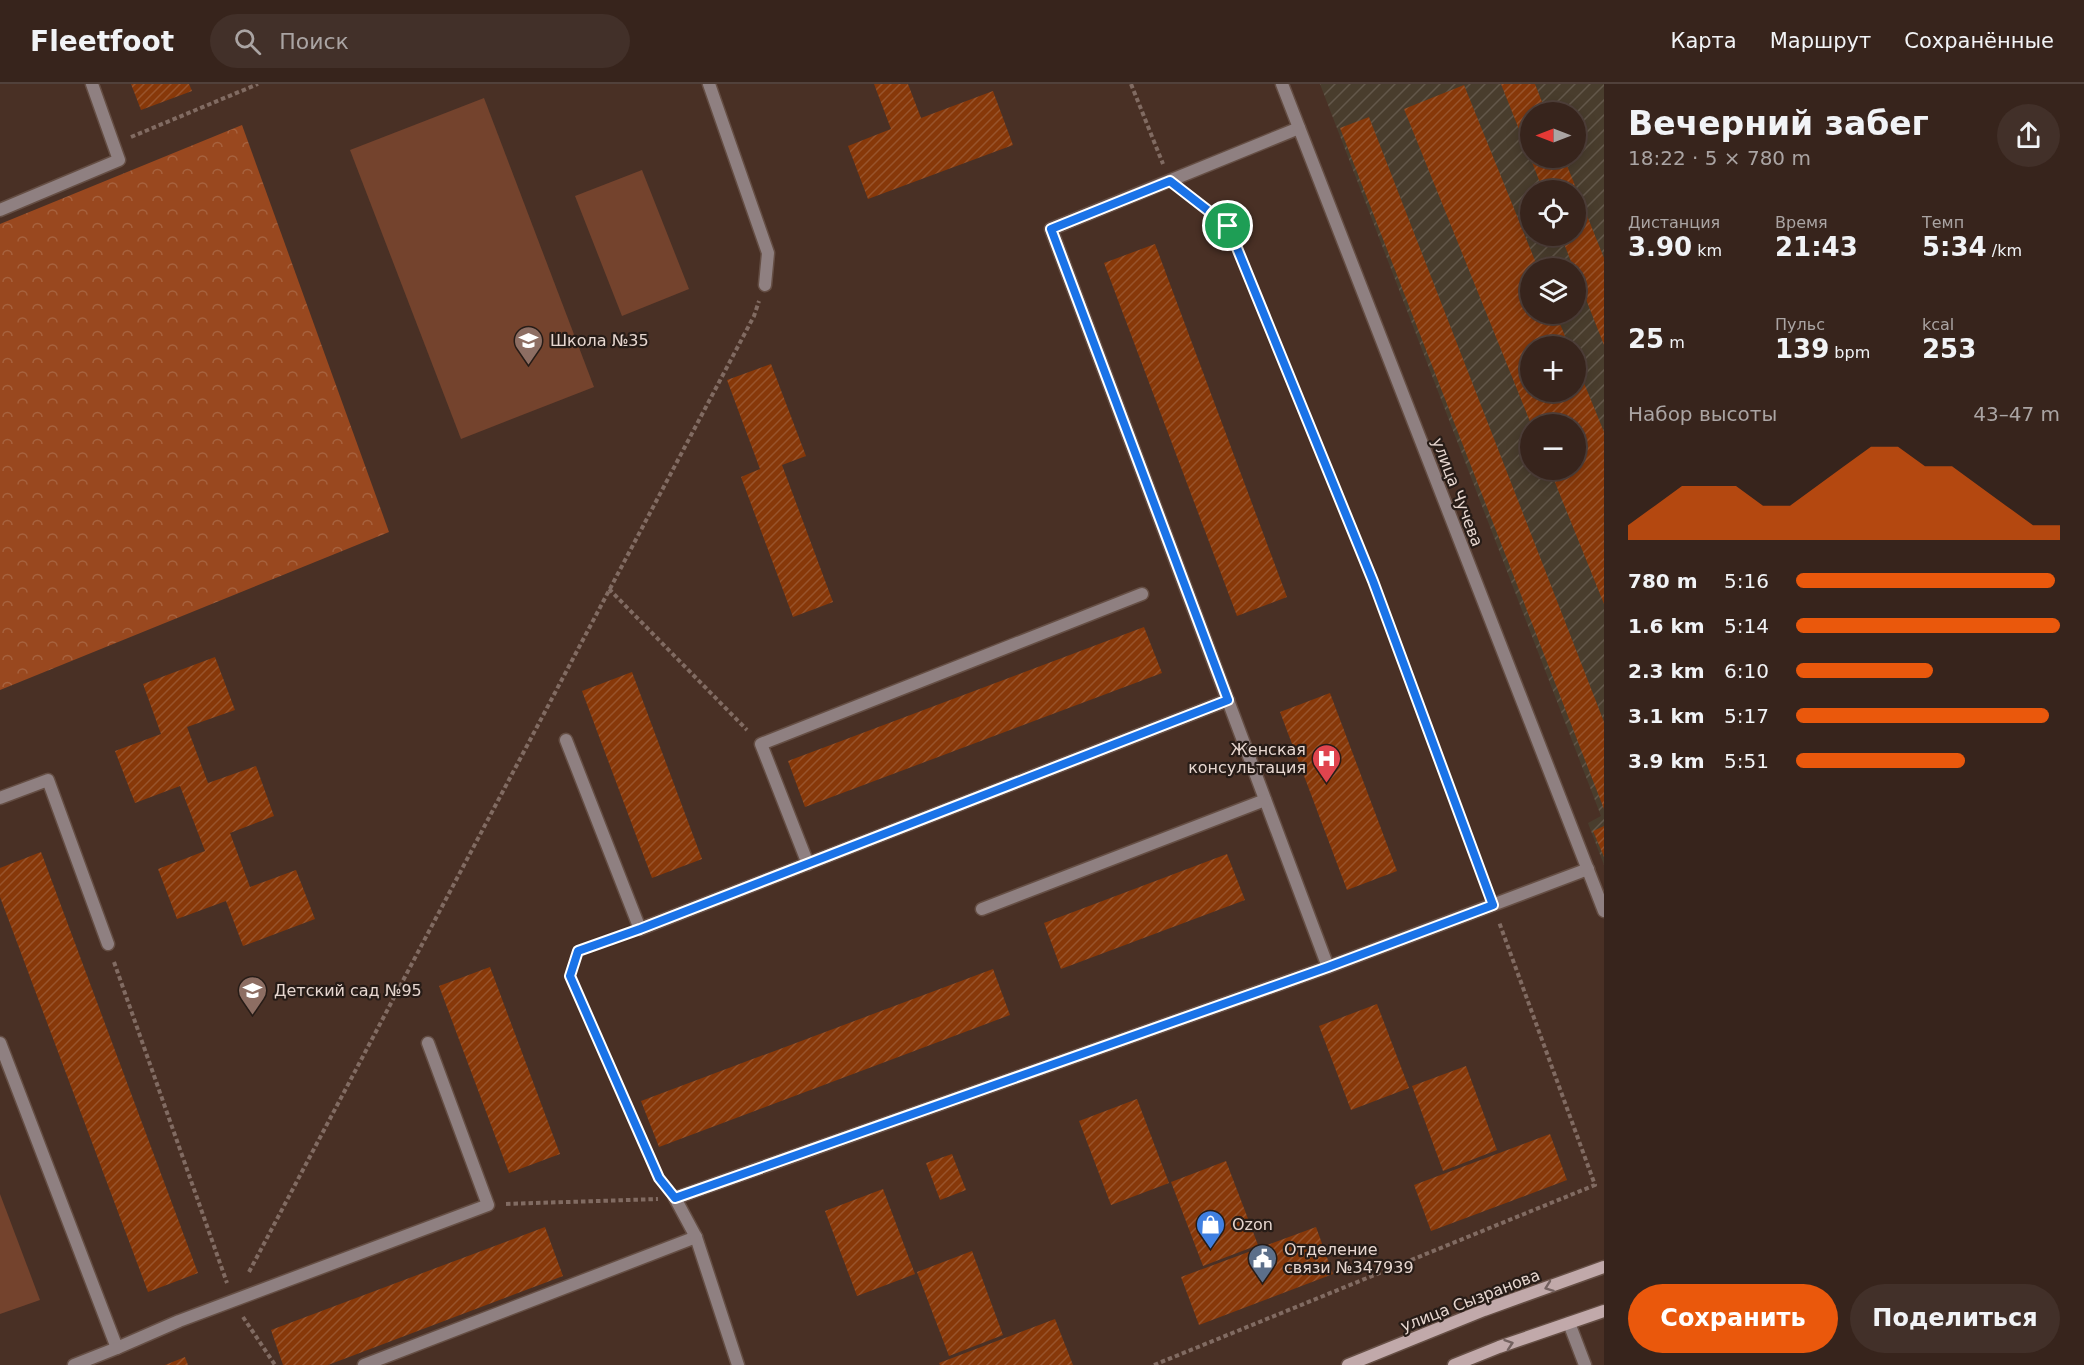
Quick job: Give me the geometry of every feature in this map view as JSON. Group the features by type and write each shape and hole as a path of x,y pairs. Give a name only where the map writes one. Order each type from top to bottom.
{"main road":[{"name":"улица Сызранова","path":"1348,1365 1484,1310 1604,1267"},
{"path":"1454,1365 1604,1311"}],"street":[{"path":"0,210 119,160 92,84"},
{"path":"709,84 768,253 765,285"},
{"name":"улица Чучева","path":"1282,84 1604,911"},
{"path":"1299,128 1051,229 1328,967"},
{"path":"808,864 761,744 1142,594"},
{"path":"566,740 640,929 1228,700"},
{"path":"0,798 48,780 108,944"},
{"path":"982,909 1265,800"},
{"path":"738,1365 696,1237 675,1198 1328,967 1588,869"},
{"path":"0,1043 117,1348"},
{"path":"74,1365 179,1321 488,1205 428,1043"},
{"path":"364,1365 696,1237"},
{"path":"1569,1323 1585,1365"}],"path":[{"path":"113,144 258,84"},
{"path":"1131,84 1170,181 1228,226 1373,581 1595,1185 1154,1365"},
{"path":"233,1302 754,316 765,285"},
{"path":"609,589 761,744"},
{"path":"640,929 578,951 570,976 659,1178 675,1198"},
{"path":"108,944 233,1302 275,1365"},
{"path":"488,1205 675,1198"}],"shaded area":[{"path":"1320,84 1604,84 1604,865 1588,823 1601,816"},
{"path":"484,98 594,387 461,439 350,150"},
{"path":"642,170 689,289 622,316 575,196"},
{"path":"0,1194 40,1300 0,1314"}],"green space":[{"path":"242,125 389,532 0,690 0,224"}],"building":[{"path":"131,84 189,84 192,91 141,110"},
{"path":"874,84 908,84 921,118 993,91 1013,145 868,199 848,146 891,129"},
{"path":"1501,84 1535,84 1542,102 1520,102 1520,132"},
{"path":"1464,85 1520,223 1520,246 1529,246 1534,258 1520,258 1520,324 1560,324 1565,336 1520,336 1520,397 1404,109"},
{"path":"1369,117 1604,722 1604,809 1340,128"},
{"path":"1534,168 1568,168 1573,180 1539,180"},
{"path":"1586,213 1604,258 1604,345 1586,299 1586,258 1570,258 1565,246 1586,246"},
{"path":"1155,244 1287,597 1237,616 1104,263"},
{"path":"771,364 806,456 782,465 833,602 793,617 741,477 760,469 727,380"},
{"path":"1586,388 1604,432 1604,604 1554,480 1586,480 1586,414 1527,414 1522,402 1586,402"},
{"path":"1144,627 1162,673 805,807 788,761"},
{"path":"215,657 235,710 187,727 208,783 256,766 274,816 230,833 250,887 296,870 315,919 243,946 226,901 177,919 158,869 205,851 180,786 135,803 115,751 161,734 143,684"},
{"path":"632,672 702,859 652,878 582,691"},
{"path":"1330,693 1397,871 1347,890 1280,712"},
{"path":"1604,826 1604,857 1593,831"},
{"path":"41,852 198,1273 148,1292 0,897 0,868"},
{"path":"1227,854 1245,900 1061,969 1044,923"},
{"path":"490,967 560,1154 509,1173 439,986"},
{"path":"993,969 1010,1015 659,1147 641,1101"},
{"path":"1377,1004 1409,1088 1351,1110 1319,1026"},
{"path":"1466,1066 1497,1150 1443,1171 1412,1086"},
{"path":"1137,1099 1169,1183 1111,1205 1079,1121"},
{"path":"1550,1134 1567,1180 1431,1231 1414,1185"},
{"path":"952,1154 966,1190 940,1200 926,1163"},
{"path":"1226,1161 1258,1245 1203,1266 1171,1182"},
{"path":"883,1189 915,1274 857,1296 825,1211"},
{"path":"545,1227 563,1276 328,1365 283,1365 271,1330"},
{"path":"1316,1227 1333,1274 1199,1325 1181,1277"},
{"path":"972,1251 1003,1335 949,1356 917,1272"},
{"path":"1055,1319 1073,1365 940,1365 939,1363"},
{"path":"185,1357 188,1365 165,1365"}],"place":[{"name":"Школа №35","path":"529,366"},
{"name":"Женская консультация","path":"1327,784"},
{"name":"Детский сад №95","path":"253,1016"},
{"name":"Ozon","path":"1211,1250"},
{"name":"Отделение связи №347939","path":"1263,1284"}],"route":[{"path":"1170,181 1228,226 1373,581 1493,905 1328,967 675,1198 659,1178 570,976 578,951 640,929 1228,700 1051,229 1170,181"}]}
